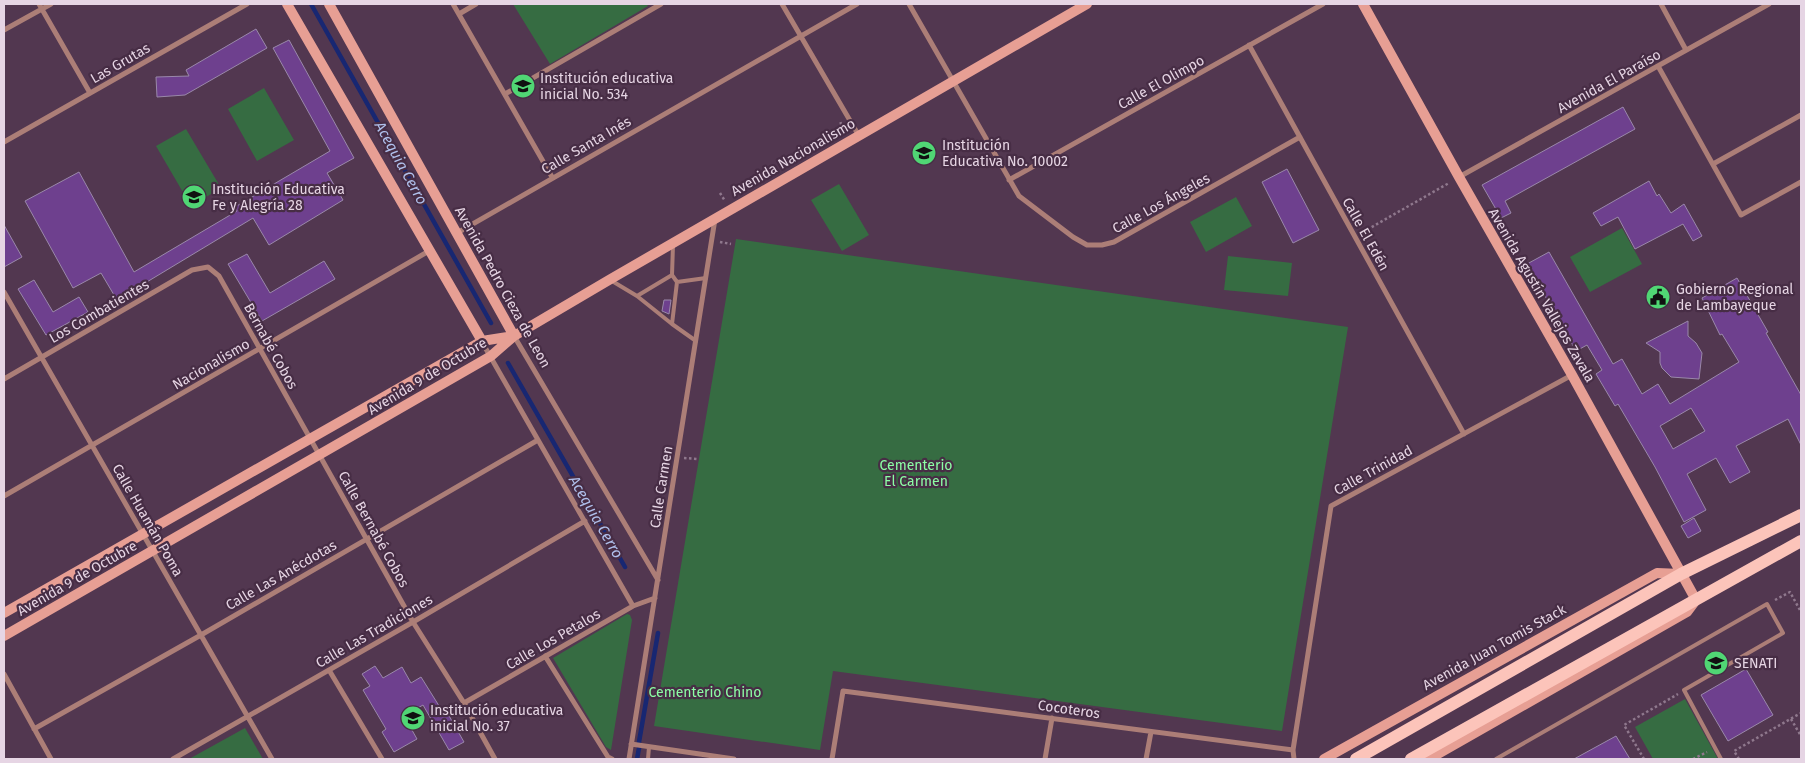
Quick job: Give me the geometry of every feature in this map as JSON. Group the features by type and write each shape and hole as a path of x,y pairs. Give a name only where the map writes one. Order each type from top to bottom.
{"main road":[{"name":"Avenida Juan Tomis Stack","path":"1356,759 1681,574 1801,514"},
{"path":"1411,759 1801,541"}],"street":[{"path":"4,30 41,6 51,4"},
{"name":"Las Grutas","path":"4,142 247,4"},
{"path":"286,4 482,341 633,606"},
{"name":"Avenida Pedro Cieza de Leon","path":"329,4 514,336 658,580"},
{"path":"453,4 552,177"},
{"path":"459,14 476,4"},
{"path":"505,94 661,4"},
{"path":"782,4 859,136"},
{"name":"Calle Santa Inés","path":"457,233 857,4"},
{"name":"Calle Los Ángeles","path":"909,4 1019,196 1073,237 1087,245 1102,245 1114,242 1300,137"},
{"name":"Avenida Nacionalismo","path":"514,336 1087,4"},
{"name":"Calle El Olimpo","path":"1009,180 1323,4"},
{"name":"Avenida Agustín Vallejos Zavala","path":"1363,4 1696,600"},
{"path":"1661,4 1686,50"},
{"name":"Avenida El Paraíso","path":"1460,177 1769,4"},
{"path":"41,6 90,93"},
{"name":"Calle El Edén","path":"1249,45 1464,434"},
{"path":"1658,66 1741,215 1801,182"},
{"path":"1712,164 1801,115"},
{"name":"Calle Carmen","path":"629,759 715,218"},
{"name":"Nacionalismo","path":"4,496 429,251"},
{"name":"Bernabé Cobos","path":"208,267 219,276 310,439"},
{"name":"Los Combatientes","path":"4,379 192,270 208,267"},
{"name":"Calle Huamán Poma","path":"4,292 272,759"},
{"name":"Avenida 9 de Octubre","path":"4,613 482,341 514,336"},
{"name":"Avenida 9 de Octubre","path":"4,636 490,356 514,336"},
{"name":"Calle Trinidad","path":"1294,759 1293,750 1330,506 1572,375"},
{"name":"Calle Bernabé Cobos","path":"310,439 413,622 464,703 494,759"},
{"name":"Calle Las Anécdotas","path":"34,729 201,635 538,440"},
{"name":"Calle Las Tradiciones","path":"173,759 585,521"},
{"name":"Avenida Juan Tomis Stack","path":"1324,759 1657,572 1681,574"},
{"name":"Calle Los Petalos","path":"464,703 633,606 655,598"},
{"path":"1429,759 1687,612 1696,600"},
{"path":"546,656 608,757 612,759"},
{"path":"329,670 382,759"},
{"path":"4,674 51,759"},
{"name":"Cocoteros","path":"832,759 843,691 1293,750"},
{"path":"1045,759 1052,718"},
{"path":"1146,759 1151,732"},
{"path":"632,744 734,759"}],"lane":[{"path":"672,324 677,282 672,275 673,243"},
{"path":"637,296 672,275"},
{"path":"677,282 706,278"},
{"path":"609,280 637,296 696,341"},
{"path":"1496,759 1767,604 1783,633 1684,690 1721,759"},
{"path":"648,759 649,747"}],"path":[{"path":"1355,236 1460,177"},
{"path":"1767,604 1790,592 1801,612"},
{"path":"1644,759 1624,725 1684,690"},
{"path":"1739,759 1734,751 1801,713"},
{"path":"1791,719 1801,736"},
{"path":"1693,759 1715,747"}],"green space":[{"path":"513,4 646,4 648,6 550,64"},
{"path":"264,88 294,140 257,161 228,109"},
{"path":"186,129 221,188 191,206 156,146"},
{"path":"839,184 869,235 842,251 811,200"},
{"path":"1236,197 1252,226 1206,252 1190,222"},
{"path":"1622,228 1642,264 1590,292 1570,257"},
{"name":"Cementerio El Carmen","path":"736,239 1348,327 1282,731 833,671 820,750 654,726"},
{"path":"1228,256 1292,263 1288,296 1224,290"},
{"path":"627,614 630,615 632,620 611,750 606,747 553,658"},
{"path":"1685,699 1718,759 1653,759 1635,727"},
{"path":"245,728 263,759 189,759"}],"building":[{"path":"256,29 267,48 185,95 157,97 156,77 189,76 186,70"},
{"path":"289,40 354,158 327,173 343,200 269,245 253,218 117,300 101,273 73,288 25,201 79,172 134,272 237,211 235,207 330,151 273,48"},
{"path":"1623,107 1635,129 1505,201 1511,213 1501,218 1482,185"},
{"path":"1287,169 1319,230 1293,243 1262,182"},
{"path":"1649,181 1657,196 1659,194 1671,213 1684,204 1702,236 1693,241 1683,224 1635,249 1618,217 1601,226 1593,213"},
{"path":"4,225 22,257 4,267"},
{"path":"1549,252 1613,364 1622,359 1642,394 1658,384 1670,404 1739,362 1722,334 1720,335 1702,298 1737,278 1801,395 1801,445 1788,419 1736,446 1750,472 1730,483 1716,458 1687,474 1706,510 1684,522 1655,467 1618,404 1615,406 1596,374 1602,370 1587,345 1576,351 1527,264","holes":["1691,408 1705,431 1673,449 1660,426"]},
{"path":"247,254 270,293 324,261 335,279 262,321 228,264"},
{"path":"34,280 53,312 79,297 88,312 46,335 18,289"},
{"path":"664,300 671,300 669,314 662,311"},
{"path":"1688,321 1688,336 1696,343 1702,353 1699,379 1671,377 1662,368 1660,352 1646,343"},
{"path":"1694,518 1701,531 1688,538 1681,526"},
{"path":"375,666 383,678 402,667 411,683 421,677 441,709 444,707 464,742 449,750 423,705 404,716 417,739 394,752 382,732 386,729 363,690 370,686 362,674"},
{"path":"1746,669 1773,715 1728,741 1701,695"},
{"path":"1616,736 1630,759 1574,759"}],"waterway":[{"name":"Acequia Cerro","path":"311,4 491,323"},
{"name":"Acequia Cerro","path":"508,363 625,567"},
{"name":"Acequia Cerro","path":"639,742 658,633"},
{"name":"Acequia Cerro","path":"637,759 639,748"}],"place":[{"name":"Institución educativa inicial No. 534","path":"523,86"},
{"name":"Institución Educativa No. 10002","path":"924,153"},
{"name":"Institución Educativa Fe y Alegría 28","path":"194,197"},
{"name":"Gobierno Regional de Lambayeque","path":"1658,297"},
{"name":"SENATI","path":"1716,663"},
{"name":"Institución educativa inicial No. 37","path":"413,718"}],"park label":[{"name":"Cementerio Chino","path":"705,692"}]}
